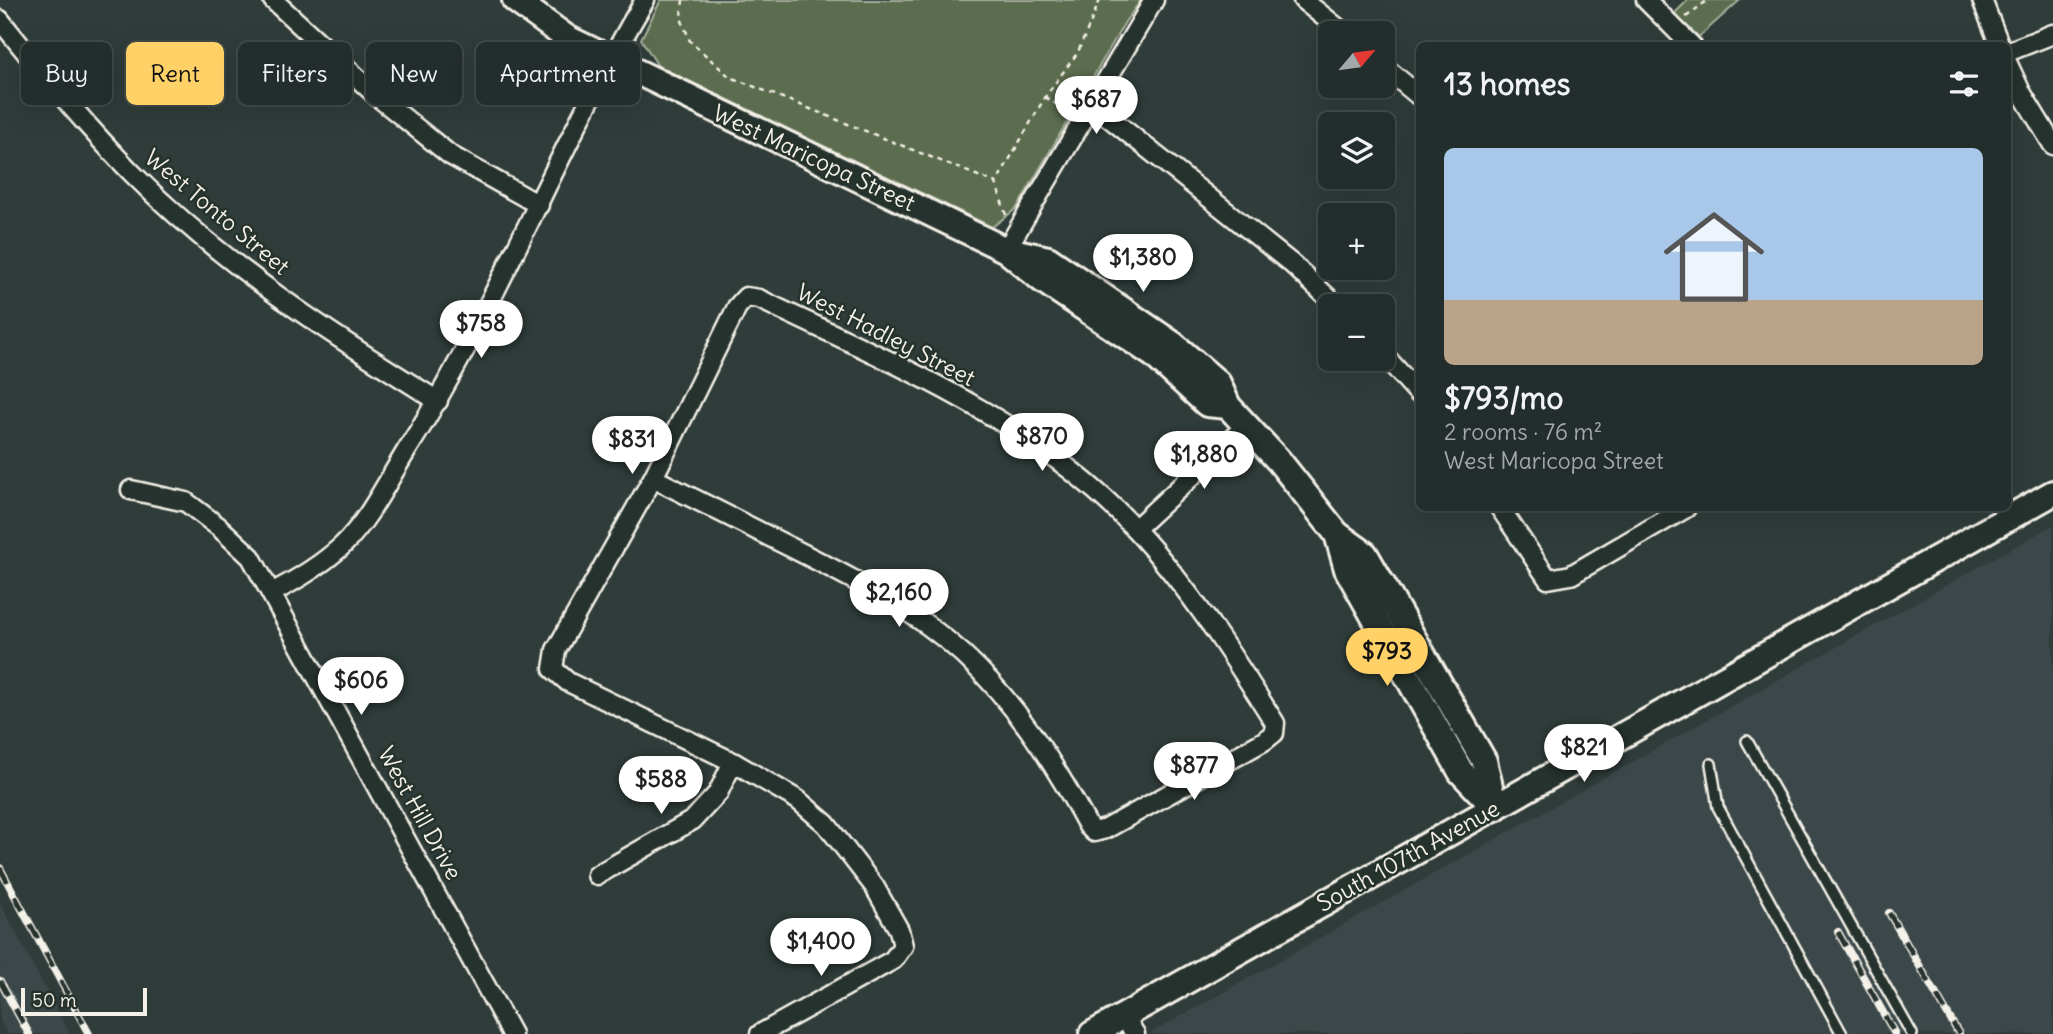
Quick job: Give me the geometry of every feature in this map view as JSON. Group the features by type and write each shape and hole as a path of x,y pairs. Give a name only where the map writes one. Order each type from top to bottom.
{"street":[{"path":"273,0 378,97 450,155 539,205"},
{"name":"West Maricopa Street","path":"515,0 576,42"},
{"path":"620,42 645,0"},
{"path":"1010,244 1154,0"},
{"path":"1303,0 1329,21"},
{"path":"1646,0 1688,42"},
{"path":"1982,0 1998,42"},
{"name":"West Tonto Street","path":"0,20 47,79 133,174 238,266 332,335 438,401"},
{"path":"2011,50 2053,34"},
{"path":"2011,71 2053,145"},
{"name":"West Maricopa Street","path":"640,72 1010,244 1041,279 1154,355 1208,404 1228,406 1247,425 1337,534 1365,554 1484,761 1495,808"},
{"path":"1395,76 1416,93"},
{"path":"1092,104 1292,264 1324,294"},
{"path":"271,593 309,573 344,544 366,516 438,401 587,105"},
{"name":"West Hadley Street","path":"746,297 759,299 962,400 1044,450 1135,529 1184,587 1230,651 1275,723 1274,733 1106,830 1094,832 1088,826 1056,766 1020,716 985,675 924,621 861,583 653,478 737,307 746,297"},
{"path":"1395,367 1416,391"},
{"path":"1135,529 1247,425"},
{"path":"653,478 556,650 553,669 568,681 733,762 798,800 826,824 874,886 900,930 903,946 893,960 760,1034"},
{"name":"West Hill Drive","path":"131,490 186,502 219,527 251,557 512,1034"},
{"name":"South 107th Avenue","path":"1092,1034 1130,1025 1495,808 2053,493"},
{"path":"1502,511 1548,579 1571,575 1681,511"},
{"path":"597,875 693,820 718,793 733,762"}],"lane":[{"path":"1747,741 1912,1034"},
{"path":"1711,764 1718,807 1842,1034"}],"path":[{"path":"683,0 681,18 690,41 730,77 996,183"},
{"path":"1010,244 996,183 1045,97 1078,52 1100,0"},
{"path":"1676,29 1694,8 1708,0"},
{"path":"1045,97 1082,120"}],"shaded area":[{"path":"2053,525 2053,1034 1149,1034"},
{"path":"0,903 70,1034 7,1034 0,1021"}],"green space":[{"path":"661,0 1141,0 1125,22 1017,208 992,227 658,66 641,39"},
{"path":"1688,0 1740,0 1699,37 1674,14"}],"railway":[{"path":"0,868 89,1034"},
{"path":"1889,913 1959,1034"},
{"path":"1838,932 1895,1034"},
{"path":"0,981 29,1034"}]}
